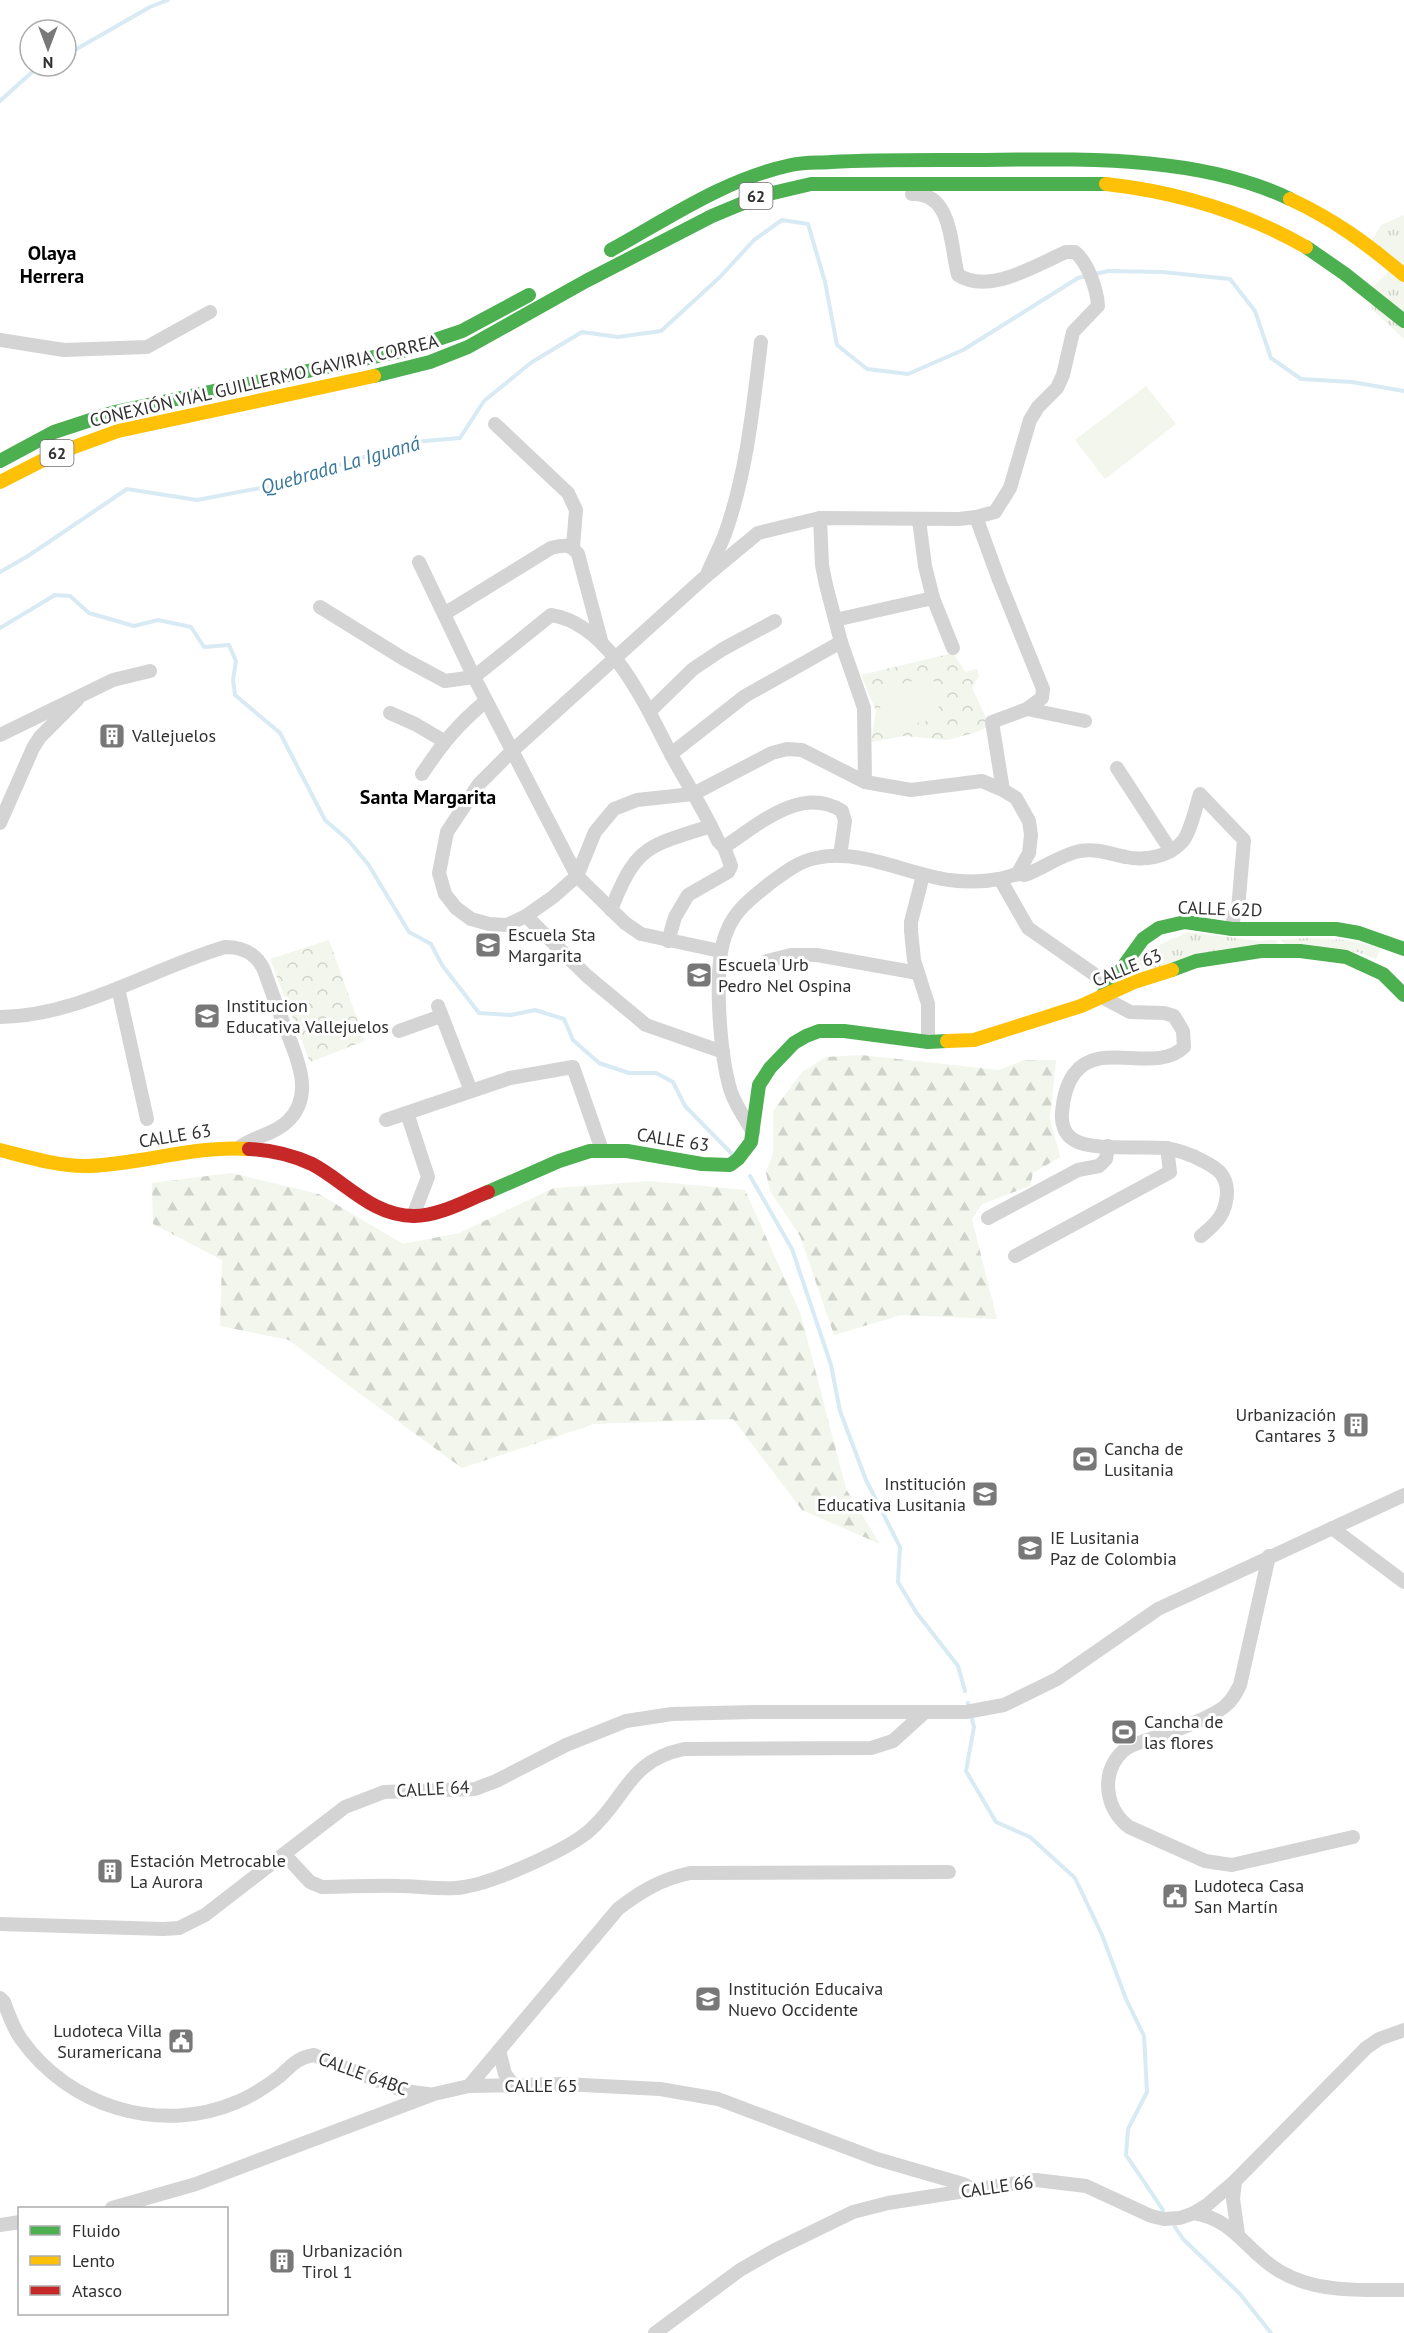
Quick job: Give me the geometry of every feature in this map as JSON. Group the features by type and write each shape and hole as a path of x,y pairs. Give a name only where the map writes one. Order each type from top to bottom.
{"main road":[{"name":"62","path":"599,256 723,187 759,173 793,164 869,160 1132,161 1172,165 1213,173 1285,196 1324,215 1404,275"},
{"name":"CONEXIÓN VIAL GUILLERMO GAVIRIA CORREA","path":"0,482 55,453 118,431 409,368 445,358 488,339 556,297 731,206 765,193 811,184 1101,184 1186,197 1245,216 1293,239 1329,262 1404,321"},
{"name":"CONEXIÓN VIAL GUILLERMO GAVIRIA CORREA","path":"0,461 54,432 115,412 219,388 326,369 419,346 462,331 543,287"},
{"name":"CALLE 62D","path":"1102,997 1137,946 1159,928 1185,922 1232,929 1336,929 1359,933 1404,949"},
{"name":"CALLE 63","path":"0,1150 50,1162 84,1166 224,1147 240,1147 292,1156 329,1174 383,1210 413,1216 434,1213 457,1205 578,1154 602,1150 641,1153 702,1164 730,1165 748,1149 753,1132 759,1085 770,1068 788,1048 806,1036 833,1030 928,1042 965,1041 985,1037 1081,1006 1134,982 1158,976 1196,961 1251,952 1272,951 1346,957 1383,974 1404,995"}],"street":[{"path":"903,195 924,194 938,202 945,215 958,275 966,280 987,282 1015,274 1066,252 1075,252 1081,257 1097,296 1098,306 1072,332 1063,375 1057,388 1038,407 1030,420 1006,496 995,512 976,517 919,520 820,518 758,533 615,658 512,751 480,784 447,832 439,873 445,894 456,908 471,919 489,924 507,925 526,916 577,876 595,831 614,809 637,800 693,794 772,753 787,749 802,750 865,782 911,790 982,781 1003,790 1016,798 1029,821 1031,835 1029,853 1018,873"},
{"path":"0,340 64,350 147,347 210,312"},
{"path":"705,577 725,535 748,448 761,342"},
{"path":"495,424 568,493 576,510 573,547"},
{"path":"976,517 1043,688 1042,698 1027,709 992,722 1003,790"},
{"path":"820,518 822,565 841,642 864,708 865,782"},
{"path":"919,520 925,566 933,598 952,648"},
{"path":"444,614 551,548 564,544 573,547 578,554 603,646"},
{"path":"419,562 486,701 577,876 625,924 642,934 720,951"},
{"path":"835,620 933,598"},
{"path":"320,607 404,659 445,681 474,677 551,615 567,617 582,626 603,646 615,658 650,711 718,841 724,847 731,866 728,873 688,895 675,917 668,941"},
{"path":"650,711 693,669 723,649 775,621"},
{"path":"671,754 745,696 841,642"},
{"path":"0,735 113,680 150,671"},
{"path":"0,823 33,748 40,737 80,696"},
{"path":"422,774 444,741 461,721 486,701"},
{"path":"1027,709 1084,721"},
{"path":"390,713 444,741"},
{"path":"1117,768 1171,851"},
{"path":"753,1132 734,1100 727,1077 723,1052 718,970 720,951 727,929 740,909 793,865 816,857 840,856 874,861 922,875 970,881 1000,879 1018,873 1025,875 1057,858 1081,851 1101,850 1128,858 1150,858 1171,851 1184,841 1200,794 1244,840 1238,909 1234,915 1232,929"},
{"path":"724,847 788,806 815,802 832,804 842,811 845,821 840,856"},
{"path":"611,910 622,882 634,861 650,847 711,826"},
{"path":"922,875 911,922 911,940 928,1004 928,1042"},
{"path":"1000,879 1028,928 1111,986"},
{"path":"526,916 587,976 646,1025 723,1052"},
{"path":"0,1017 22,1017 69,1007 225,947 244,949 261,963 299,1064 302,1092 298,1105 288,1120 280,1127 240,1147"},
{"path":"767,961 791,955 816,955 918,973"},
{"path":"118,988 147,1119"},
{"path":"1102,997 1130,1012 1164,1013 1174,1016 1179,1022 1184,1047 1177,1053 1144,1059 1089,1061 1075,1073 1069,1083 1062,1112 1062,1122 1066,1132 1081,1143 1167,1148 1194,1156 1216,1167 1225,1180 1224,1211 1216,1225 1201,1236"},
{"path":"399,1031 440,1011 471,1091"},
{"path":"386,1120 510,1078 573,1067 602,1150"},
{"path":"407,1113 428,1177 413,1216"},
{"path":"988,1218 1078,1170 1099,1166 1106,1159 1108,1146"},
{"path":"1015,1256 1170,1172 1167,1148"},
{"name":"CALLE 64","path":"0,1924 179,1928 205,1915 345,1807 384,1792 475,1789 496,1781 566,1745 626,1721 672,1714 966,1712 1004,1705 1057,1679 1158,1609 1404,1495"},
{"path":"1332,1528 1404,1582"},
{"path":"1269,1556 1240,1685 1234,1696 1224,1707 1179,1729 1124,1751 1110,1773 1108,1786 1110,1799 1119,1820 1205,1861 1232,1865 1353,1837"},
{"path":"284,1854 310,1882 322,1887 402,1886 443,1889 472,1886 561,1850 573,1842 600,1821 639,1770 669,1752 684,1749 872,1748 893,1741 925,1712"},
{"path":"470,2086 618,1909 640,1892 669,1878 690,1874 949,1872"},
{"name":"CALLE 64BC","path":"0,1998 21,2039 42,2063 88,2098 117,2109 141,2114 183,2115 217,2110 255,2093 279,2077 302,2057 314,2055 404,2091 434,2094"},
{"name":"CALLE 66","path":"655,2333 740,2270 828,2223 853,2212 888,2203 1036,2180 1086,2186 1151,2216 1164,2219 1180,2218 1194,2213 1235,2181 1366,2048 1379,2039 1404,2030"},
{"path":"499,2050 505,2074 514,2086"},
{"name":"CALLE 65","path":"116,2207 196,2184 434,2094 470,2086 563,2084 660,2089 718,2099 877,2159 963,2184 974,2190"},
{"path":"1235,2181 1233,2199 1238,2234"},
{"path":"1194,2213 1219,2220 1280,2272 1310,2284 1339,2289 1404,2290"},
{"path":"0,2225 18,2222"}],"green space":[{"path":"1404,215 1404,339 1372,309 1370,290 1391,269 1366,251 1381,225"},
{"path":"1146,386 1176,424 1105,479 1075,440"},
{"path":"953,653 965,672 977,669 979,676 972,688 990,726 947,740 904,736 871,742 876,711 861,675"},
{"path":"933,677 941,718 885,730 876,689"},
{"path":"1188,932 1260,941 1278,940 1275,947 1142,971 1134,966 1145,951"},
{"path":"1310,938 1348,940 1381,948 1376,959 1357,952 1285,944 1280,940"},
{"path":"329,940 365,1041 310,1062 270,959"},
{"path":"861,1055 999,1070 1024,1060 1056,1060 1050,1118 1060,1157 1033,1173 1030,1186 982,1204 972,1219 997,1319 901,1315 834,1335 800,1236 770,1191 766,1173 773,1153 773,1111 802,1072 826,1057"},
{"path":"231,1173 319,1194 403,1244 459,1233 554,1188 650,1181 745,1190 801,1315 846,1489 880,1544 802,1510 733,1419 594,1424 462,1468 289,1340 220,1326 222,1260 153,1224 152,1183"}],"waterway":[{"path":"78,48 150,7 168,0"},
{"path":"0,101 25,78"},
{"name":"Quebrada La Iguaná","path":"0,572 28,556 127,489 197,500 271,486 413,442 460,438 484,401 532,362 582,332 618,337 661,331 720,277 754,240 782,220 808,224 825,282 837,345 867,369 908,374 963,350 1078,278 1108,271 1162,272 1230,279 1255,311 1271,358 1301,379 1352,382 1404,391"},
{"path":"0,628 55,595 70,596 89,613 134,626 158,620 191,627 204,647 229,645 236,661 233,680 235,695 280,733 325,820 348,840 368,864 409,932 431,944 442,965 479,1013 511,1015 535,1010 564,1019 573,1040 599,1063 629,1073 656,1073 673,1082 685,1106 733,1155"},
{"path":"750,1176 792,1249 831,1365 840,1411 866,1480 900,1547 898,1582 916,1612 958,1666 965,1691"},
{"path":"968,1703 974,1727 966,1771 996,1822 1030,1837 1075,1878 1102,1935 1126,1999 1144,2036 1147,2092 1128,2129 1126,2155 1163,2210"},
{"path":"1175,2227 1183,2239 1240,2294 1271,2333"}],"traffic: fast":[{"path":"611,250 720,190 767,171 806,163 899,160 1118,161 1207,172 1250,183 1290,199"},
{"path":"374,376 430,362 468,347 586,281 712,216 760,196 811,184 1106,184"},
{"path":"1306,247 1345,274 1404,321"},
{"path":"0,461 54,432 115,412 402,351 462,331 529,295"},
{"path":"1102,996 1143,939 1159,928 1185,922 1232,929 1336,929 1359,933 1404,949"},
{"path":"1172,970 1196,961 1261,951 1300,951 1346,957 1383,974 1404,995"},
{"path":"488,1192 559,1161 590,1151 627,1151 702,1164 730,1165 738,1159 751,1142 759,1085 770,1068 794,1043 806,1036 819,1031 844,1031 928,1042 947,1041"}],"traffic: slow":[{"path":"1106,184 1158,192 1209,205 1258,223 1306,247"},
{"path":"1290,199 1350,233 1404,275"},
{"path":"0,482 55,454 118,431 374,376"},
{"path":"947,1041 974,1040 1081,1006 1134,982 1172,970"},
{"path":"0,1150 53,1163 85,1166 106,1165 187,1152 249,1149"}],"traffic: jam":[{"path":"249,1149 265,1150 312,1164 360,1197 399,1215 433,1214 488,1192"}],"place":[{"name":"Vallejuelos","path":"112,736"},
{"name":"Escuela Sta Margarita","path":"488,945"},
{"name":"Escuela Urb Pedro Nel Ospina","path":"699,975"},
{"name":"Institucion Educativa Vallejuelos","path":"207,1016"},
{"name":"Urbanización Cantares 3","path":"1356,1425"},
{"name":"Cancha de Lusitania","path":"1085,1459"},
{"name":"Institución Educativa Lusitania","path":"985,1494"},
{"name":"IE Lusitania Paz de Colombia","path":"1030,1548"},
{"name":"Cancha de las flores","path":"1124,1732"},
{"name":"Estación Metrocable La Aurora","path":"110,1871"},
{"name":"Ludoteca Casa San Martín","path":"1175,1896"},
{"name":"Institución Educaiva Nuevo Occidente","path":"708,1999"},
{"name":"Ludoteca Villa Suramericana","path":"181,2041"},
{"name":"Urbanización Tirol 1","path":"282,2261"}],"district":[{"name":"Olaya Herrera","path":"52,264"},
{"name":"Santa Margarita","path":"428,797"}]}
